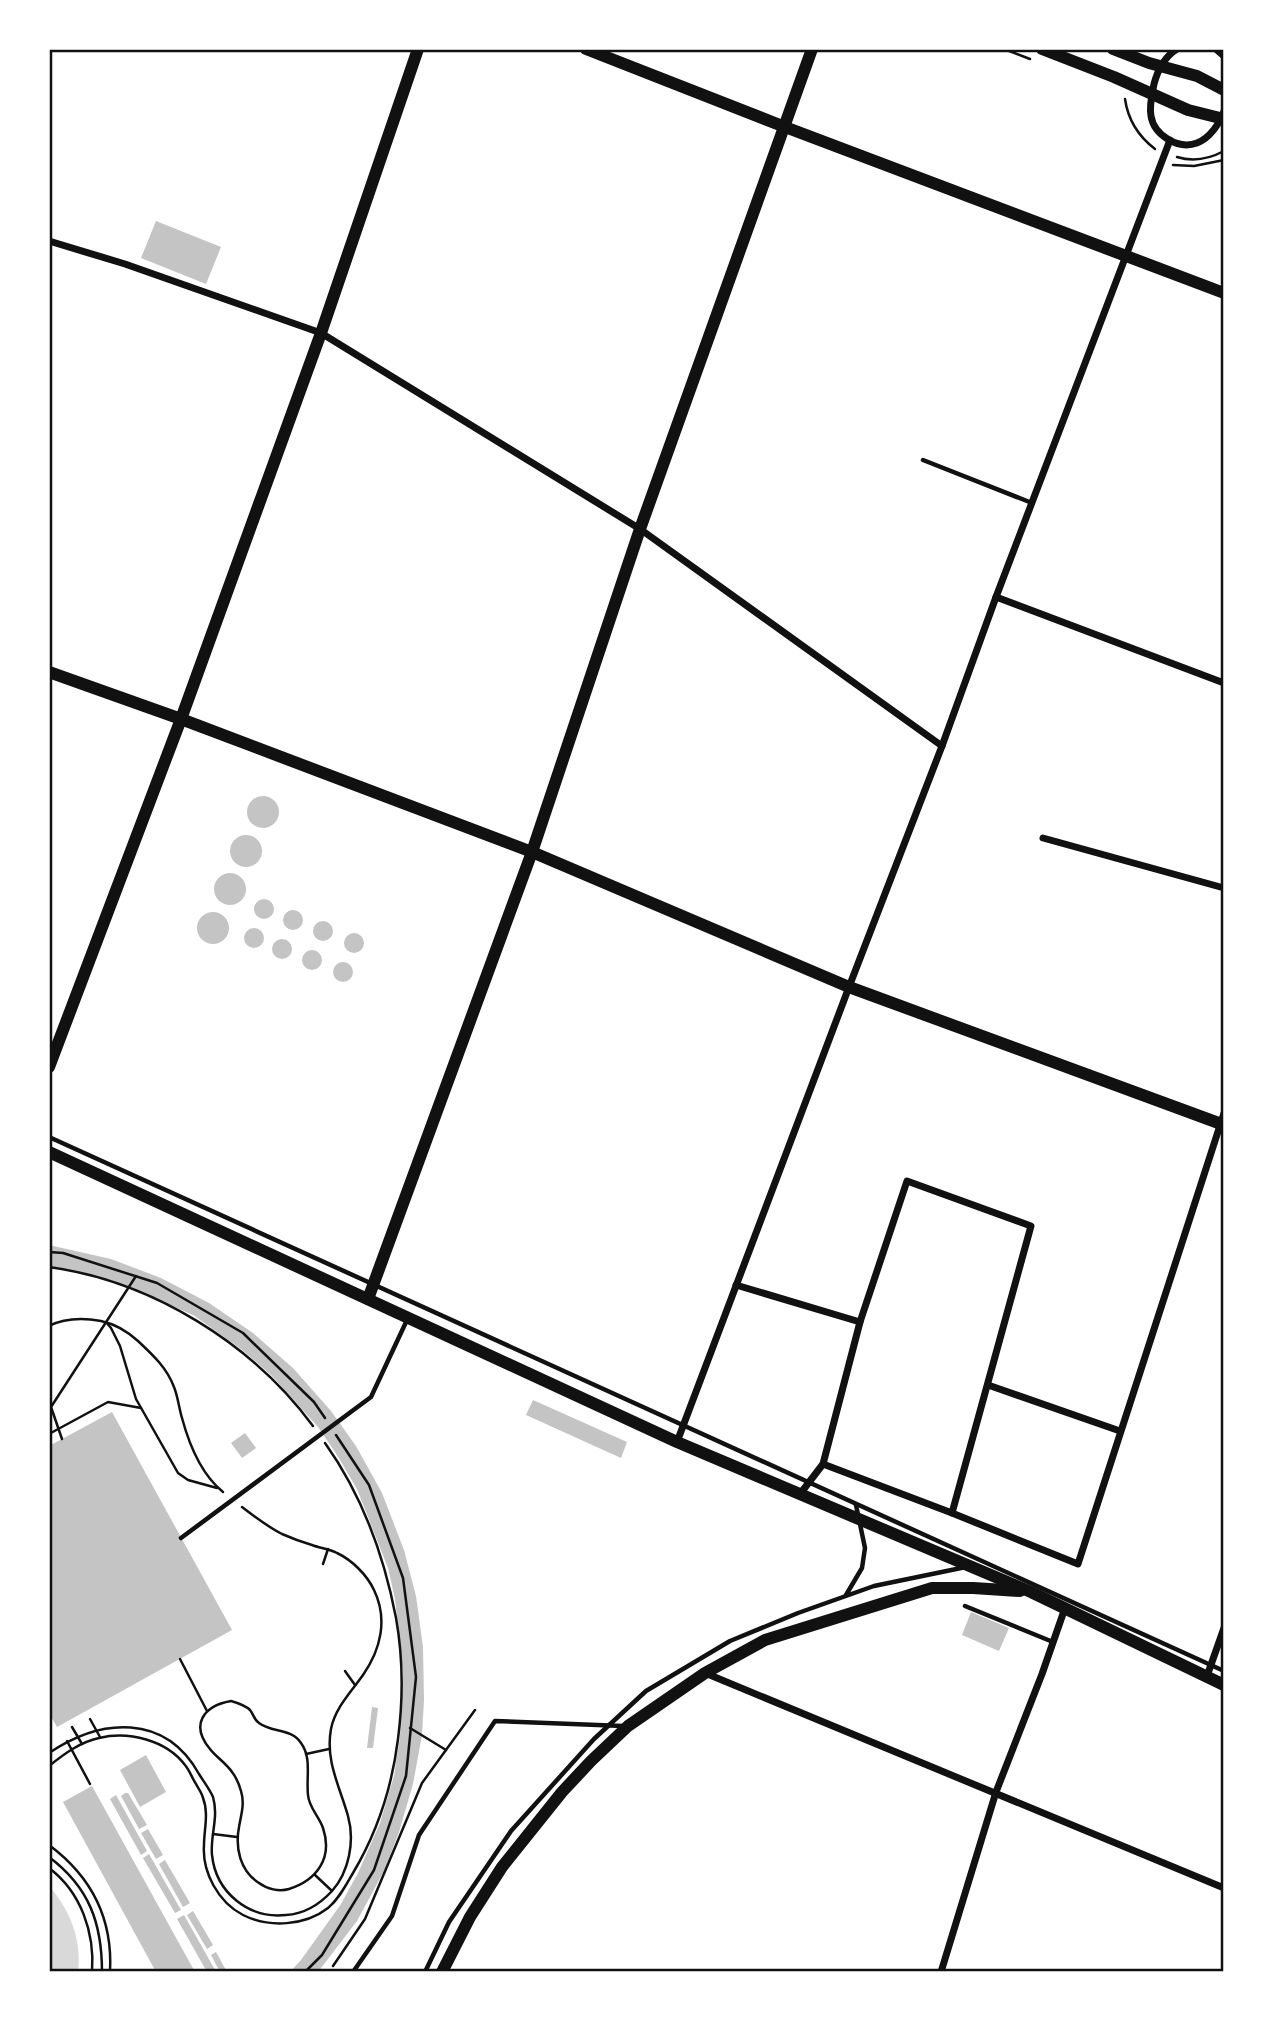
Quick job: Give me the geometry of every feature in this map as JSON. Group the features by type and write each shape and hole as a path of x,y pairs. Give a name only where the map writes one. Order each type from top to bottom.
{"main road":[{"path":"49,1067 181,719 321,333 418,49"},
{"path":"586,49 1224,293"},
{"path":"368,1299 532,852 640,529 812,49"},
{"path":"1042,49 1188,110 1223,116"},
{"path":"1112,49 1197,76 1224,90"},
{"path":"49,672 532,852 849,987 1223,1120"},
{"path":"49,1152 677,1442 1031,1592 1209,1671 1224,1685"},
{"path":"442,1972 470,1917 502,1867 562,1792 591,1760 628,1726 705,1673 765,1640 932,1588 1031,1592"}],"street":[{"path":"1177,49 1161,66 1152,94 1150,109 1154,124 1163,135 1182,145 1197,143 1214,129 1223,116"},
{"path":"1217,49 1224,56"},
{"path":"677,1442 1170,140"},
{"path":"49,241 125,264 321,333 640,529 942,746"},
{"path":"996,597 1224,683"},
{"path":"1043,838 1224,888"},
{"path":"823,1464 1078,1564 1223,1120"},
{"path":"800,1494 823,1464 860,1322 907,1181 1031,1226 952,1513"},
{"path":"736,1285 860,1322"},
{"path":"988,1385 1121,1431"},
{"path":"941,1972 996,1792 1065,1608"},
{"path":"1209,1671 1224,1628"},
{"path":"705,1673 1224,1888"}],"lane":[{"path":"923,460 1032,503"},
{"path":"49,1137 987,1563 1209,1671 1224,1671"},
{"path":"181,1538 371,1397 408,1318"},
{"path":"845,1597 862,1568 865,1548 856,1504"},
{"path":"425,1972 449,1922 511,1831 608,1725 646,1691 730,1641 874,1586 987,1563"},
{"path":"965,1606 1053,1642"},
{"path":"353,1972 392,1916 419,1835 495,1721 628,1726"}],"path":[{"path":"1004,49 1039,63"},
{"path":"1125,96 1133,125 1155,149"},
{"path":"1184,159 1205,158 1224,151"},
{"path":"1173,165 1194,166 1224,160"},
{"path":"49,1252 63,1253 157,1283 243,1333 314,1402 369,1485 403,1578 416,1677 406,1776 374,1870 322,1955 305,1972"},
{"path":"49,1267 93,1276 163,1303 227,1342 283,1391 320,1435 366,1516 390,1587 401,1662 398,1737 383,1811 372,1838 343,1890 329,1907 296,1923 260,1922 241,1914 223,1899 205,1869 203,1849 206,1814 203,1798 186,1766 173,1753 138,1737 100,1737 71,1749 49,1766"},
{"path":"62,1439 51,1407 136,1276"},
{"path":"49,1326 74,1319 106,1322 132,1336 164,1368 174,1388 190,1444 218,1488 281,1534 328,1549 359,1568 373,1589 383,1628 364,1674 341,1706 332,1726 329,1749 334,1778 349,1818 351,1842 346,1866 338,1884 313,1907 299,1913 273,1915 249,1910 231,1895 215,1870 212,1856 215,1814 212,1796 188,1755 176,1744 163,1736 130,1728 110,1727 67,1741 49,1754"},
{"path":"106,1322 120,1346 136,1398 178,1473 188,1480 218,1488"},
{"path":"49,1399 55,1400"},
{"path":"49,1434 108,1402 141,1408"},
{"path":"323,1564 328,1549"},
{"path":"180,1659 207,1711"},
{"path":"345,1671 355,1685"},
{"path":"231,1701 243,1705 260,1724 289,1733 296,1738 306,1754 308,1797 323,1828 327,1846 323,1861 315,1875 301,1885 283,1890 265,1887 253,1880 238,1854 237,1837 242,1814 242,1795 232,1771 203,1738 200,1725 203,1715 221,1703 231,1701"},
{"path":"333,1966 365,1919 422,1783 475,1710"},
{"path":"90,1718 100,1737"},
{"path":"72,1727 82,1744"},
{"path":"410,1728 446,1750"},
{"path":"67,1741 90,1784"},
{"path":"306,1754 329,1749"},
{"path":"213,1834 237,1837"},
{"path":"49,1845 72,1864 96,1898 107,1925 110,1972"},
{"path":"49,1857 66,1870 83,1892 98,1924 102,1972"},
{"path":"49,1867 75,1896 87,1922 92,1943 92,1972"},
{"path":"315,1875 331,1891"}],"shaded area":[{"path":"49,1886 63,1905 73,1926 78,1948 78,1972 49,1972"}],"building":[{"path":"156,221 221,247 206,284 141,258"},
{"path":"263,796 274,801 279,812 274,823 263,828 252,823 247,812 252,801"},
{"path":"246,835 257,840 262,851 257,862 246,867 235,862 230,851 235,840"},
{"path":"230,873 241,878 246,889 241,900 230,905 219,900 214,889 219,878"},
{"path":"264,899 271,902 274,909 271,916 264,919 257,916 254,909 257,902"},
{"path":"293,910 300,913 303,920 300,927 293,930 286,927 283,920 286,913"},
{"path":"213,912 224,917 229,928 224,939 213,944 202,939 197,928 202,917"},
{"path":"323,921 330,924 333,931 330,938 323,941 316,938 313,931 316,924"},
{"path":"254,928 261,931 264,938 261,945 254,948 247,945 244,938 247,931"},
{"path":"354,933 361,936 364,943 361,950 354,953 347,950 344,943 347,936"},
{"path":"282,939 289,942 292,949 289,956 282,959 275,956 272,949 275,942"},
{"path":"312,950 319,953 322,960 319,967 312,970 305,967 302,960 305,953"},
{"path":"343,962 350,965 353,972 350,979 343,982 336,979 333,972 336,965"},
{"path":"49,1245 111,1259 161,1278 209,1303 253,1333 293,1368 331,1411 356,1446 382,1493 404,1550 416,1596 423,1647 422,1735 413,1784 384,1871 357,1921 318,1972 290,1972 341,1904 358,1873 380,1823 394,1776 400,1737 403,1671 395,1599 388,1568 357,1489 337,1455 318,1427 271,1375 241,1349 193,1315 122,1284 49,1266"},
{"path":"533,1400 627,1442 621,1458 526,1415"},
{"path":"112,1412 232,1630 57,1727 49,1713 49,1446"},
{"path":"245,1433 256,1448 242,1458 231,1443"},
{"path":"971,1612 1009,1628 999,1651 962,1635"},
{"path":"372,1707 378,1708 373,1748 367,1748"},
{"path":"146,1755 166,1792 140,1807 120,1770"},
{"path":"92,1786 195,1972 156,1972 63,1802"},
{"path":"128,1793 147,1825 139,1829 121,1796"},
{"path":"116,1795 147,1851 141,1855 110,1799"},
{"path":"148,1829 163,1855 156,1859 141,1833"},
{"path":"149,1854 181,1910 175,1913 143,1858"},
{"path":"165,1860 190,1903 183,1907 159,1864"},
{"path":"193,1911 213,1945 207,1949 187,1915"},
{"path":"184,1915 215,1970 207,1972 177,1919"},
{"path":"216,1952 227,1972 220,1972 211,1955"}]}
